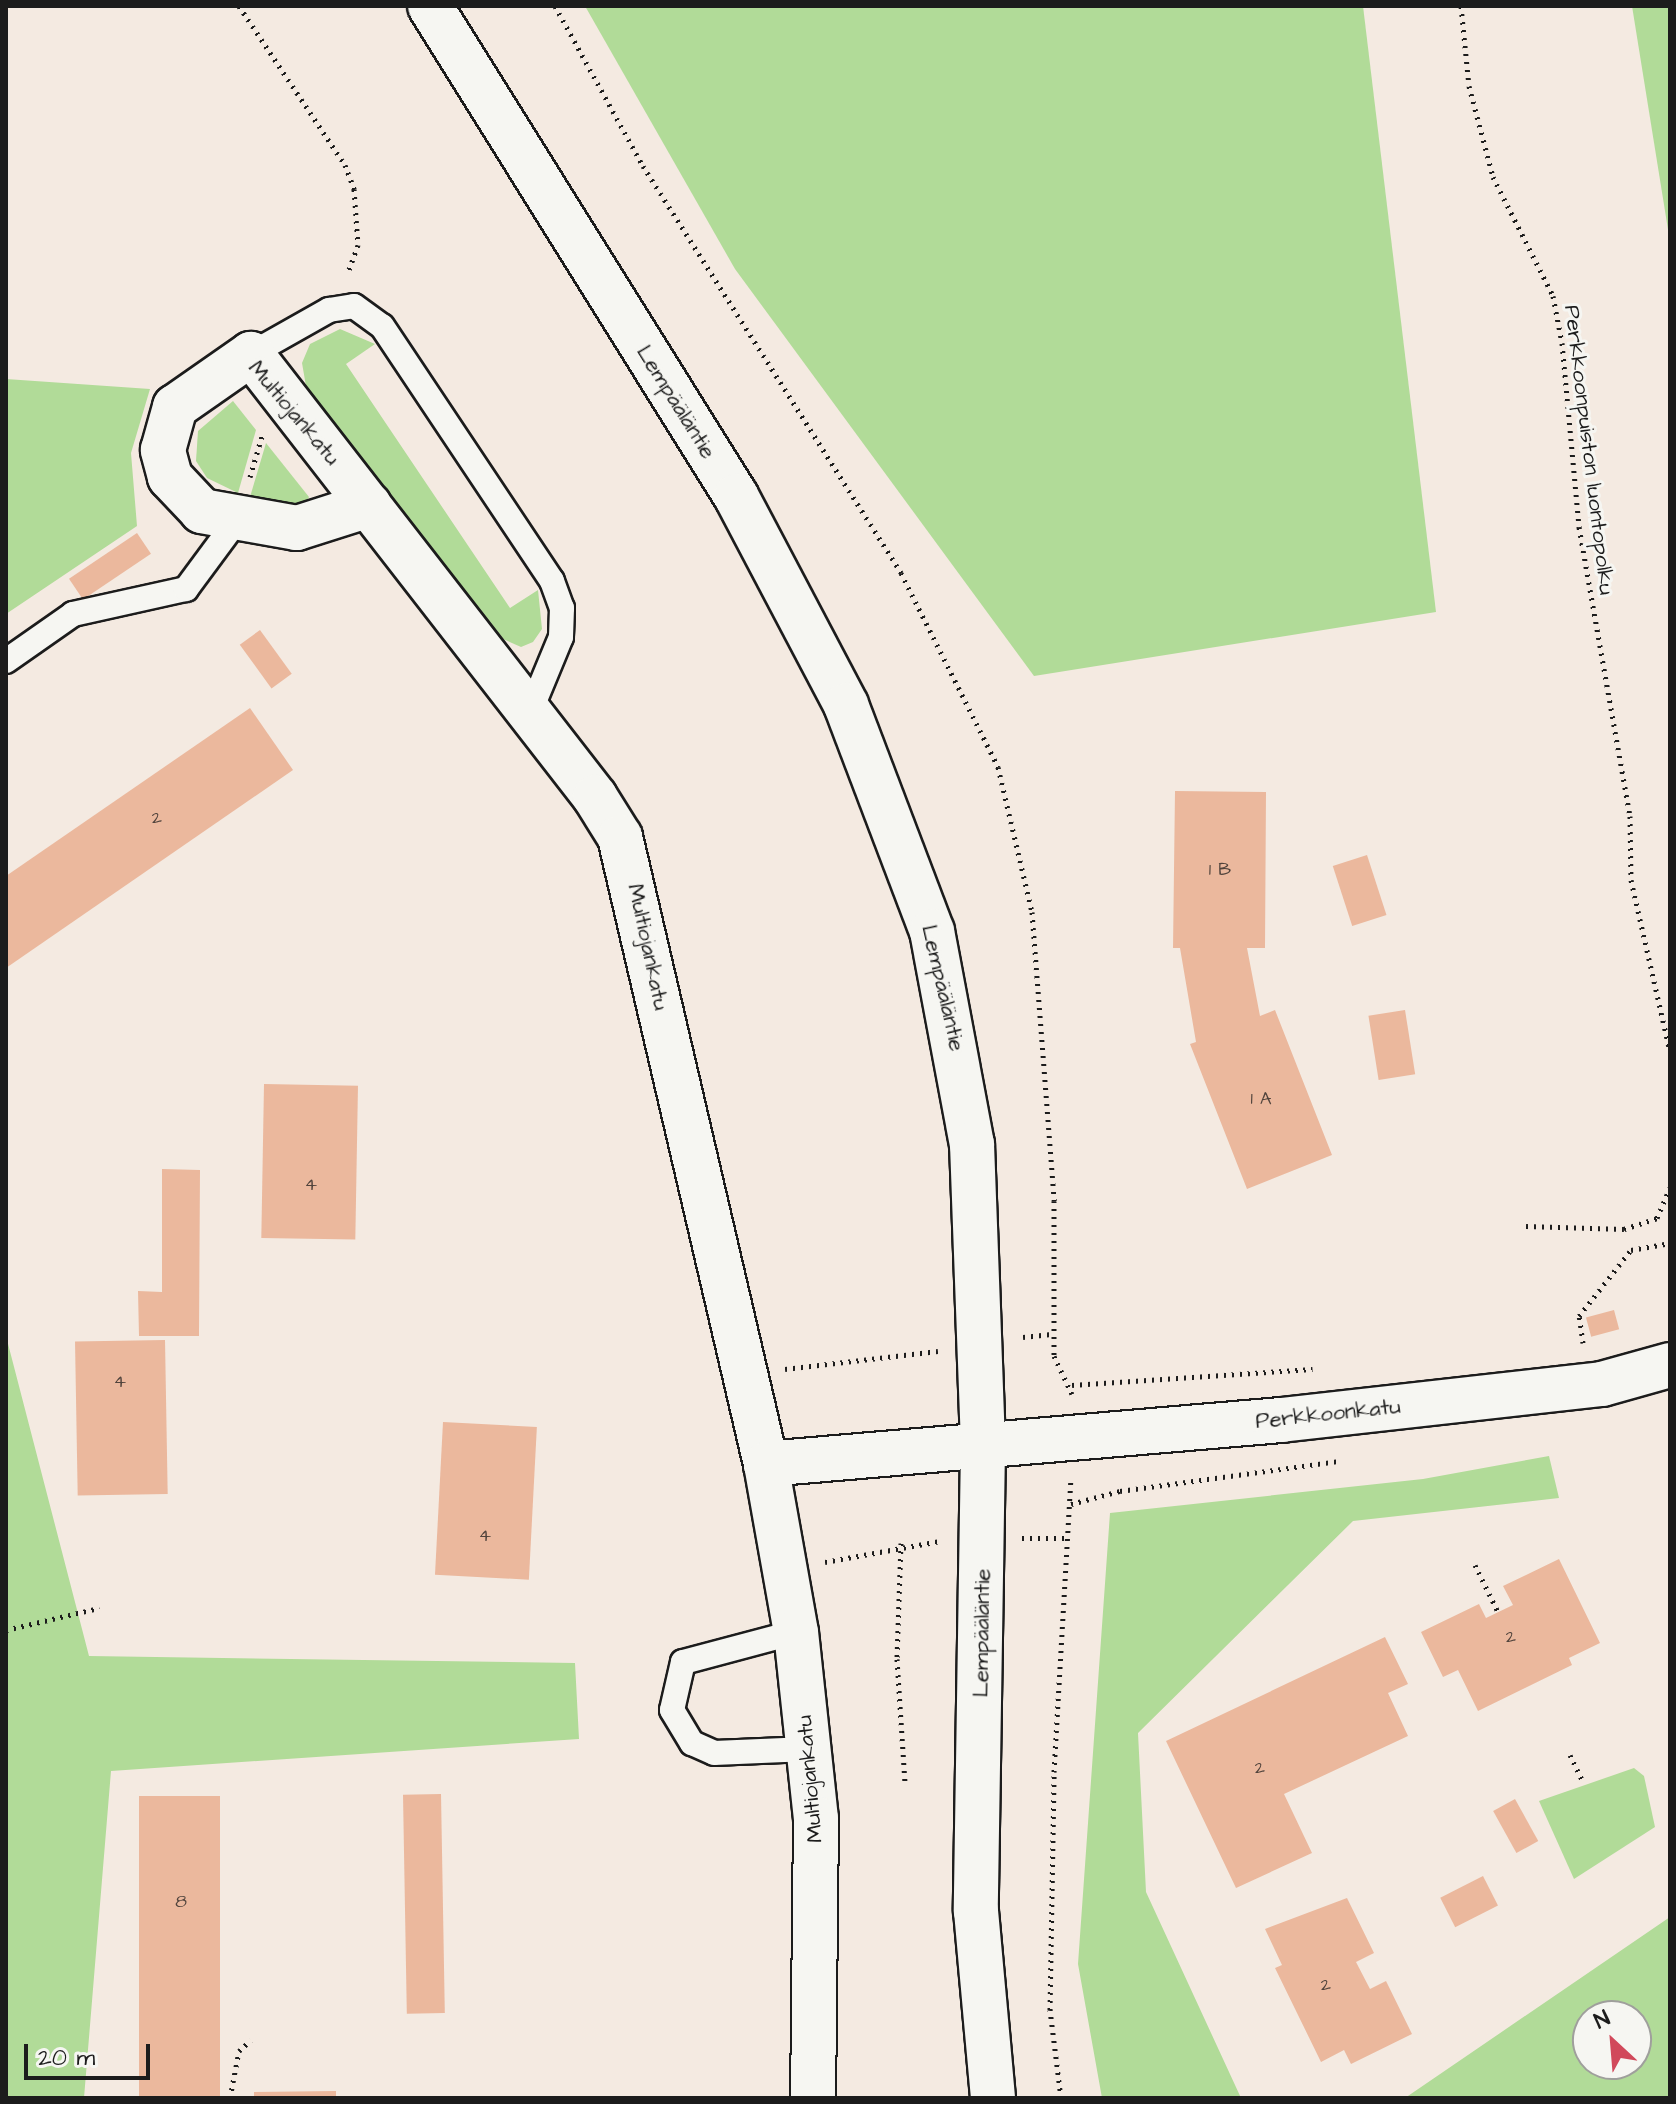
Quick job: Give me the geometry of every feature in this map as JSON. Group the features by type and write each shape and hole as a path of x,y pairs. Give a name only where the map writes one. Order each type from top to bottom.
{"street":[{"name":"Lempääläntie","path":"430,6 736,496 846,705 895,819 951,1006 972,1144 984,1539 976,1911 993,2098"},
{"name":"Multiojankatu","path":"369,505 297,528 237,520 184,497 163,450 175,407 251,354 369,505 530,712 595,797 627,859 766,1464 796,1632 816,1818 813,2098"},
{"name":"Perkkoonkatu","path":"983,1447 1602,1384 1670,1365"},
{"path":"766,1464 983,1447"}],"lane":[{"path":"251,354 329,310 354,306 382,326 552,581 561,637 530,712"},
{"path":"6,661 73,614 186,589 237,520"},
{"path":"796,1632 683,1662 672,1710 692,1743 714,1753 808,1749"}],"path":[{"path":"239,6 345,165 358,245"},
{"path":"555,6 643,166 901,573 998,767 1032,912 1039,972 1054,1201 1054,1356 1072,1385"},
{"name":"Perkkoonpuiston luontopolku","path":"1461,6 1469,86 1493,177 1553,296 1562,343 1579,527 1630,816 1631,880 1670,1051"},
{"path":"237,520 264,431 272,442"},
{"path":"1526,1226 1624,1229 1657,1218 1670,1188"},
{"path":"1584,1352 1579,1316 1631,1250 1670,1243"},
{"path":"744,1375 915,1357 979,1342 1054,1334"},
{"path":"1061,2098 1050,2010 1054,1772 1071,1504"},
{"path":"786,1572 901,1543 1069,1538"},
{"path":"901,1543 897,1674 905,1782"},
{"path":"1475,1565 1498,1612"},
{"path":"6,1630 99,1608"},
{"path":"1570,1755 1583,1782"},
{"path":"230,2098 239,2051 251,2040"}],"green space":[{"path":"585,6 1363,6 1436,612 1034,676 735,269"},
{"path":"1632,6 1670,6 1670,242"},
{"path":"340,329 375,344 346,364 510,608 538,590 542,629 533,642 521,647 503,639 307,392 302,363 310,344"},
{"path":"6,379 150,389 131,453 137,526 6,614"},
{"path":"233,401 256,430 238,493 207,478 196,461 198,431"},
{"path":"266,443 309,497 305,504 280,507 250,497"},
{"path":"6,1336 89,1656 575,1663 579,1739 111,1771 84,2098 6,2098"},
{"path":"1549,1456 1559,1498 1353,1521 1138,1733 1146,1892 1241,2098 1102,2098 1078,1964 1110,1513 1423,1479"},
{"path":"1634,1768 1644,1776 1655,1827 1574,1879 1539,1801"},
{"path":"1670,1917 1670,2098 1405,2098"}],"building":[{"path":"137,533 151,554 83,600 69,579"},
{"path":"260,630 292,674 272,688 240,645"},
{"path":"250,708 293,770 6,968 6,876"},
{"path":"1175,791 1266,792 1265,948 1247,948 1260,1016 1275,1010 1332,1155 1247,1189 1190,1044 1196,1042 1180,948 1173,948"},
{"path":"1367,855 1386,915 1352,926 1333,866"},
{"path":"1405,1010 1415,1074 1379,1080 1368,1016"},
{"path":"264,1084 358,1086 355,1240 261,1238"},
{"path":"162,1169 200,1170 199,1336 139,1336 138,1291 162,1292"},
{"path":"1614,1310 1619,1329 1591,1337 1586,1318"},
{"path":"165,1340 168,1494 78,1496 75,1342"},
{"path":"443,1422 537,1427 529,1580 435,1575"},
{"path":"1559,1559 1600,1643 1569,1658 1572,1665 1478,1711 1458,1670 1443,1677 1421,1632 1479,1604 1486,1618 1513,1605 1503,1586"},
{"path":"1385,1637 1408,1684 1388,1693 1408,1736 1284,1794 1312,1853 1236,1888 1166,1741"},
{"path":"441,1794 445,2013 407,2014 403,1795"},
{"path":"139,1796 220,1796 220,2098 139,2098"},
{"path":"1515,1799 1538,1841 1516,1853 1493,1811"},
{"path":"1483,1876 1498,1905 1455,1927 1440,1898"},
{"path":"1347,1898 1374,1953 1356,1962 1370,1989 1386,1981 1412,2034 1351,2064 1344,2050 1321,2062 1275,1968 1282,1965 1265,1929"},
{"path":"336,2091 336,2098 254,2098 254,2092"}]}
